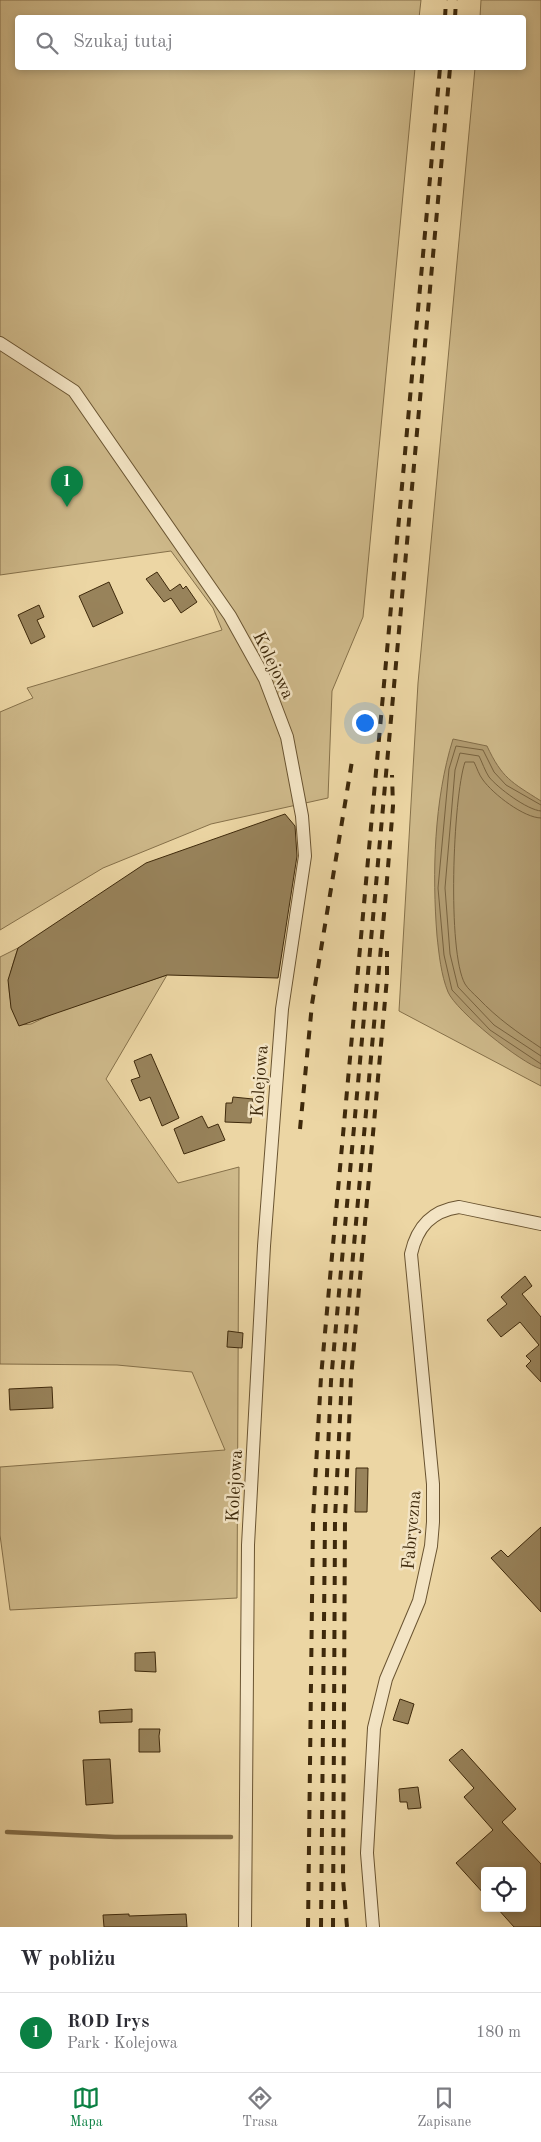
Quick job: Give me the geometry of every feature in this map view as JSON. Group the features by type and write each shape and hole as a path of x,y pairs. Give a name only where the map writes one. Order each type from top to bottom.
{"street":[{"name":"Kolejowa","path":"0,343 74,391 230,616 265,679 286,737 302,816 305,856 282,1009 264,1246 248,1535 245,1927"},
{"name":"Fabryczna","path":"373,1927 367,1853 374,1728 386,1679 419,1601 431,1546 433,1522 433,1484 411,1254 420,1229 432,1216 447,1209 459,1207 541,1224"}],"shaded area":[{"path":"0,0 421,0 419,15 15,15 15,70 415,70 363,617 332,691 328,798 211,824 103,868 0,930 0,712 33,698 27,688 222,630 213,608 171,551 0,575"},
{"path":"481,0 541,0 541,1086 399,1011 418,683 475,70 526,70 526,15 480,15"},
{"path":"18,948 9,986 11,1004 19,1025 31,1024 56,1012 167,975 106,1079 178,1183 239,1167 237,1598 10,1610 0,1535 0,1467 225,1450 192,1372 117,1365 0,1364 0,957"}],"water":[{"path":"453,739 487,746 492,757 508,778 541,801 541,1069 505,1047 463,1011 453,1001 444,979 435,912 435,862 438,812"}],"building":[{"path":"157,572 170,591 180,584 183,589 186,586 197,602 181,613 171,598 164,602 146,579"},
{"path":"109,582 123,613 93,627 79,596"},
{"path":"39,605 44,617 37,620 45,637 31,644 18,615"},
{"path":"285,814 295,826 297,856 278,978 167,975 19,1026 11,1008 8,980 18,948 146,863"},
{"path":"151,1054 179,1118 162,1126 150,1097 140,1101 131,1080 140,1077 134,1061"},
{"path":"233,1097 253,1099 251,1123 225,1122 226,1103 232,1103"},
{"path":"202,1116 208,1128 218,1124 225,1140 184,1154 174,1129"},
{"path":"525,1276 532,1286 522,1294 541,1317 541,1382 526,1366 531,1361 526,1356 539,1345 520,1322 501,1337 487,1320 507,1304 501,1297"},
{"path":"228,1331 243,1333 242,1348 227,1347"},
{"path":"52,1387 53,1408 10,1410 9,1389"},
{"path":"356,1468 368,1468 367,1512 355,1512"},
{"path":"541,1527 541,1612 491,1558 501,1550 508,1557"},
{"path":"155,1652 156,1672 135,1671 135,1653"},
{"path":"400,1699 414,1704 408,1724 393,1720"},
{"path":"132,1709 132,1722 100,1723 99,1711"},
{"path":"139,1729 160,1729 160,1752 139,1752"},
{"path":"462,1749 516,1809 502,1822 541,1864 541,1927 514,1927 501,1912 526,1912 526,1867 481,1867 481,1891 456,1863 493,1830 464,1797 474,1788 449,1760"},
{"path":"110,1759 113,1803 86,1805 83,1760"},
{"path":"418,1787 421,1808 408,1809 407,1802 400,1802 399,1789"},
{"path":"129,1914 129,1916 186,1914 187,1927 104,1927 103,1915"}],"waterway":[{"path":"7,1832 115,1837 231,1837"}],"railway":[{"path":"445,15 446,0"},
{"path":"455,15 456,0"},
{"path":"308,1927 313,1520 321,1377 440,70"},
{"path":"321,1927 325,1520 331,1381 450,70"},
{"path":"300,1129 312,1004 353,755"},
{"path":"333,1927 335,1519 342,1377 386,892 393,806 392,775"},
{"path":"347,1927 343,1879 345,1519 351,1378 387,978 387,951"}],"place":[{"name":"ROD Irys","path":"67,507"}]}
